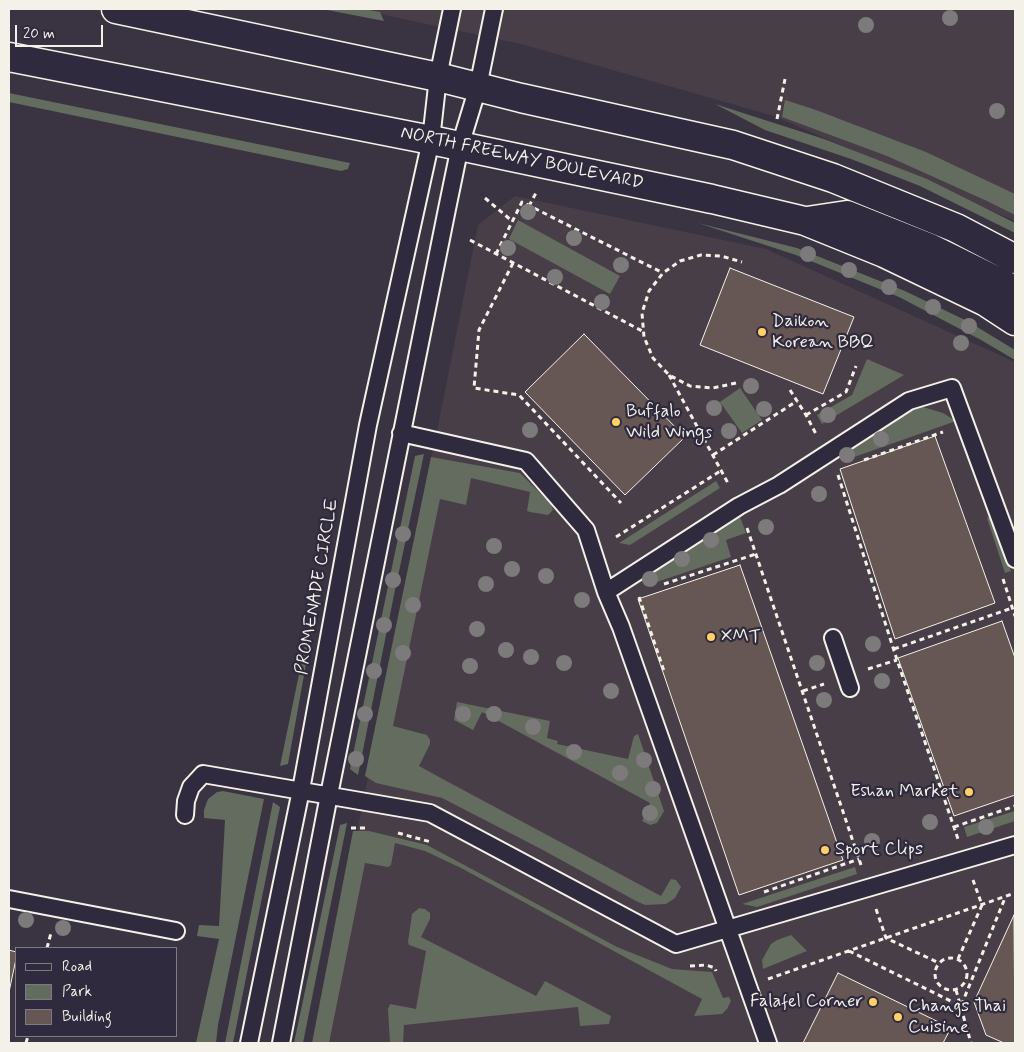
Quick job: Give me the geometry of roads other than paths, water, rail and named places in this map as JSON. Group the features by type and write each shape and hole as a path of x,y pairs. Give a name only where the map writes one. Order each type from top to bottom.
{"street":[{"path":"116,9 438,77 521,98 733,145 833,178 956,228 1015,259"},
{"name":"NORTH FREEWAY BOULEVARD","path":"9,57 431,140 712,199 805,221 884,253 986,302 1015,321"},
{"path":"805,221 847,215 930,248 1015,290"}],"lane":[{"name":"PROMENADE CIRCLE","path":"249,1043 301,790 368,425 431,140 438,77 452,9"},
{"path":"281,1043 401,433 460,146 478,87 494,9"},
{"path":"606,592 739,506 779,485 909,401 952,388 1015,559"},
{"path":"401,433 526,461 586,530 606,592 768,1043"},
{"path":"833,638 850,688"},
{"path":"185,815 186,801 191,787 203,774 430,813 676,944 1015,845"},
{"path":"9,899 176,931"}],"place":[{"name":"Daikon Korean BBQ","path":"762,332"},
{"name":"Buffalo Wild Wings","path":"616,422"},
{"name":"XMT","path":"711,637"},
{"name":"Eshan Market","path":"969,792"},
{"name":"Sport Clips","path":"825,850"},
{"name":"Falafel Corner","path":"873,1002"},
{"name":"Changs Thai Cuisine","path":"898,1017"}]}
